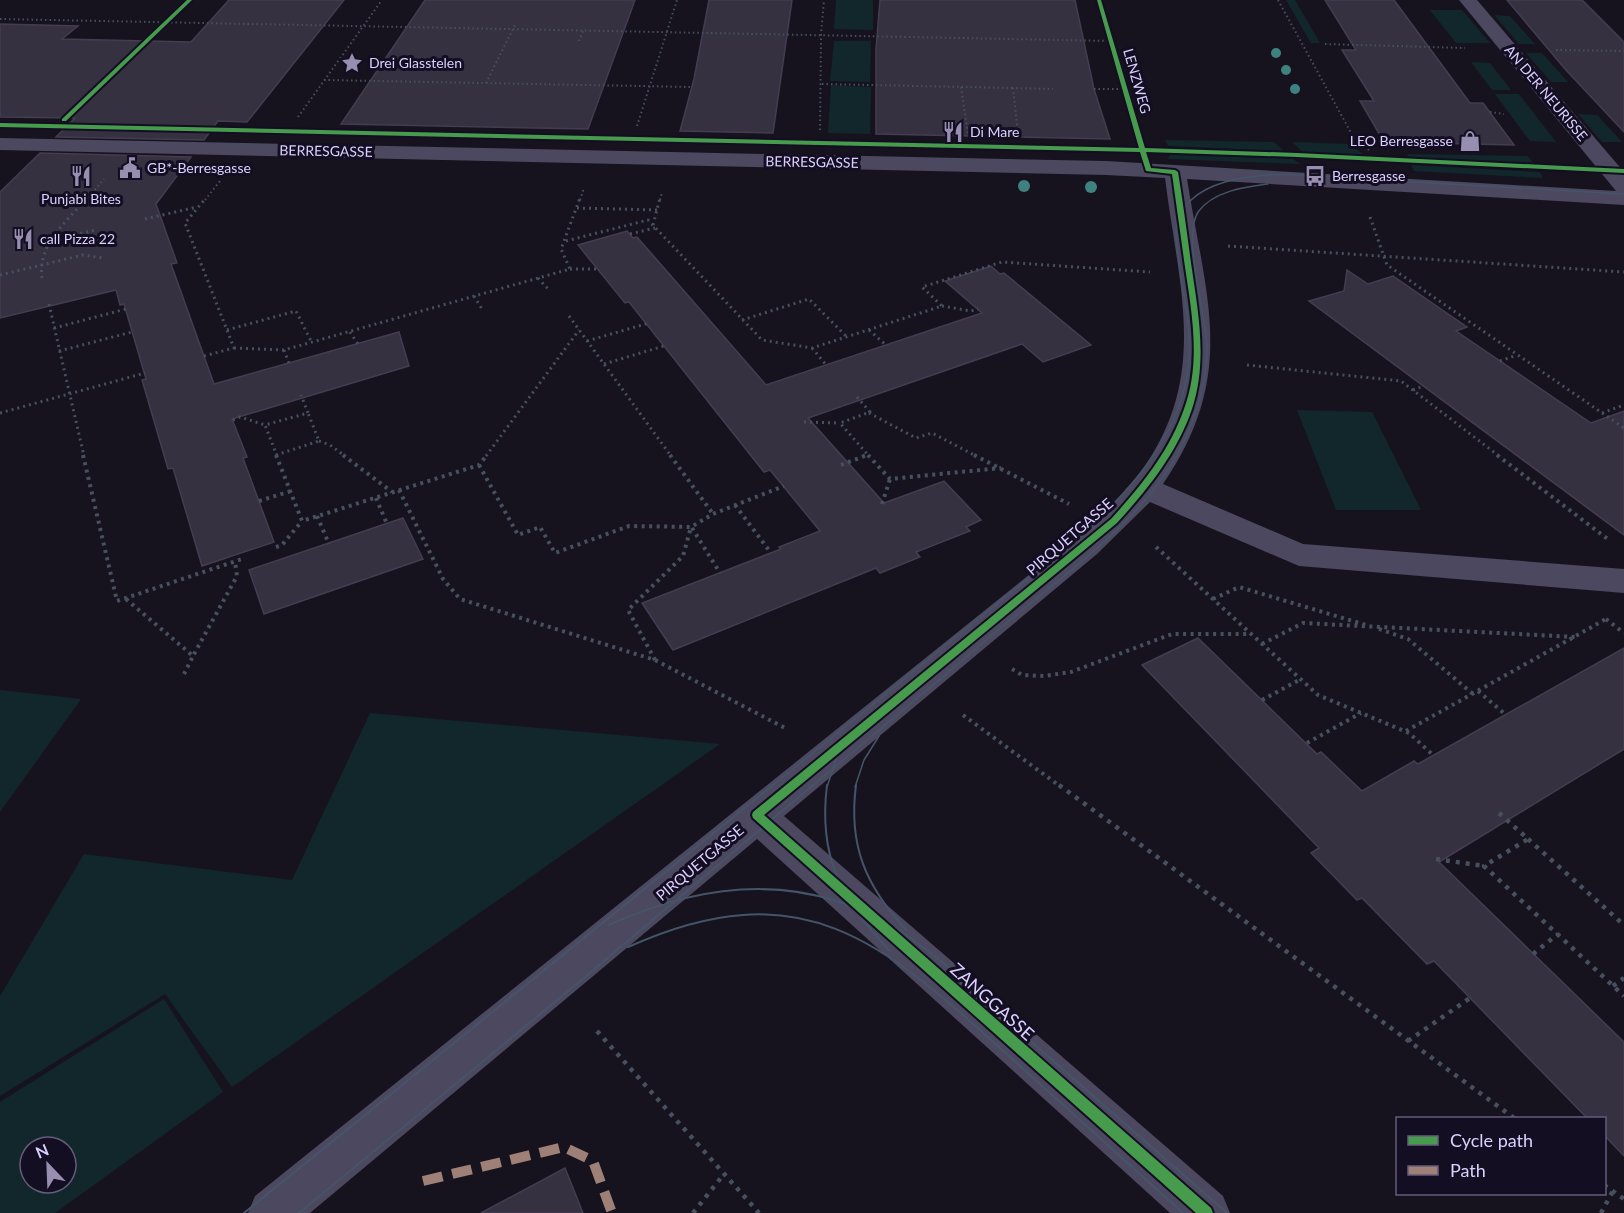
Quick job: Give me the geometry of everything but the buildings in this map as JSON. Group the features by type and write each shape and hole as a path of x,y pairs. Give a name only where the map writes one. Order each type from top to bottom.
{"street":[{"name":"AN DER NEURISSE","path":"1468,0 1624,186"},
{"path":"40,144 64,120"},
{"path":"274,150 292,125"},
{"path":"627,158 635,132"},
{"name":"BERRESGASSE","path":"0,144 1106,168 1624,198"},
{"name":"PIRQUETGASSE","path":"272,1213 1086,546 1145,489 1187,413 1197,372 1198,332 1175,172"},
{"path":"1145,489 1299,555 1624,581"},
{"name":"ZANGGASSE","path":"757,815 1206,1213"}],"path":[{"path":"292,125 382,0"},
{"path":"635,132 677,0"},
{"path":"819,136 824,0"},
{"path":"1278,0 1355,140 1383,159 1410,186"},
{"path":"158,30 174,15"},
{"path":"0,19 821,35 1113,45"},
{"path":"486,83 516,23"},
{"path":"579,41 583,31"},
{"path":"1325,44 1473,48"},
{"path":"1553,50 1624,51"},
{"path":"324,80 691,87"},
{"path":"822,84 1053,89"},
{"path":"1094,89 1124,84"},
{"path":"960,87 969,140"},
{"path":"1013,88 1018,141"},
{"path":"1490,112 1504,114"},
{"path":"1361,158 1383,159"},
{"path":"42,278 40,266 50,240 105,178"},
{"path":"220,181 184,223 234,348"},
{"path":"570,269 561,249 566,241 587,181"},
{"path":"1358,182 1387,265 1624,428"},
{"path":"654,226 664,183"},
{"path":"145,219 198,207"},
{"path":"578,208 657,210"},
{"path":"566,241 648,220 762,340 812,348 942,306 971,311 978,309"},
{"path":"630,234 654,226"},
{"path":"50,240 96,230"},
{"path":"1228,246 1624,272"},
{"path":"0,275 83,255 103,258"},
{"path":"942,306 922,287 1002,262 1150,272"},
{"path":"204,356 234,348 284,351 570,269 597,269"},
{"path":"538,278 549,290"},
{"path":"474,296 482,309"},
{"path":"742,320 809,299 847,337"},
{"path":"49,304 117,601 245,558"},
{"path":"54,328 126,309"},
{"path":"227,330 296,311 312,343"},
{"path":"569,316 713,514"},
{"path":"587,341 649,323"},
{"path":"276,547 282,545 303,521 479,465 579,330"},
{"path":"869,330 887,346"},
{"path":"59,351 132,332"},
{"path":"350,332 358,344"},
{"path":"604,364 667,345"},
{"path":"812,348 827,366"},
{"path":"284,351 289,363"},
{"path":"1500,361 1518,355"},
{"path":"1247,365 1401,381 1615,544"},
{"path":"0,412 145,373"},
{"path":"1412,390 1423,386"},
{"path":"301,395 319,441"},
{"path":"857,397 870,412 868,413"},
{"path":"1602,413 1624,405"},
{"path":"233,420 240,417 265,425 308,413"},
{"path":"804,422 840,423 868,413 916,438 932,433 1069,504"},
{"path":"840,423 890,479"},
{"path":"265,425 303,521"},
{"path":"276,455 319,441 330,445 393,492"},
{"path":"841,465 868,454"},
{"path":"479,465 518,535 540,527 555,553 629,526 691,527 713,514 784,486"},
{"path":"890,479 1001,468"},
{"path":"882,504 890,479"},
{"path":"399,490 443,579 460,599 655,660 785,728"},
{"path":"259,501 291,491"},
{"path":"376,498 387,524"},
{"path":"735,505 771,553"},
{"path":"317,516 329,544"},
{"path":"691,527 720,573"},
{"path":"655,660 628,610 683,556 691,527"},
{"path":"1156,547 1318,695 1405,732 1433,755"},
{"path":"184,674 237,576 235,562"},
{"path":"1213,599 1239,587 1408,639 1506,715"},
{"path":"126,598 194,656"},
{"path":"1405,732 1615,615"},
{"path":"1606,619 1624,633"},
{"path":"1262,644 1303,623 1576,637"},
{"path":"1012,669 1022,675 1044,676 1071,672 1172,634 1251,634"},
{"path":"1262,700 1301,679"},
{"path":"1306,743 1362,713"},
{"path":"963,715 1511,1117"},
{"path":"1499,813 1624,925"},
{"path":"1484,866 1528,839"},
{"path":"1436,859 1484,866 1624,996"},
{"path":"1533,954 1558,934"},
{"path":"1613,986 1624,978"},
{"path":"1408,1041 1470,998"},
{"path":"597,1031 759,1213"},
{"path":"693,1213 724,1174"},
{"path":"1606,1186 1624,1199"},
{"path":"1601,1213 1613,1191"}],"green space":[{"path":"836,0 873,0 873,30 834,29"},
{"path":"1286,0 1295,0 1320,43 1311,43"},
{"path":"1430,10 1462,10 1490,43 1456,43"},
{"path":"1494,15 1510,16 1535,44 1519,44"},
{"path":"834,41 871,41 870,82 830,81"},
{"path":"1526,53 1542,53 1568,82 1551,82"},
{"path":"1471,62 1490,63 1511,90 1492,90"},
{"path":"831,85 871,87 870,134 828,133"},
{"path":"1495,94 1519,94 1556,142 1530,141"},
{"path":"1578,114 1597,115 1622,142 1602,142"},
{"path":"1165,140 1274,142 1284,151 1168,146"},
{"path":"1292,142 1349,144 1364,155 1303,152"},
{"path":"1170,154 1293,159 1300,164 1168,159"},
{"path":"1407,154 1528,156 1534,164 1409,158"},
{"path":"1411,165 1540,172 1543,178 1414,171"},
{"path":"1297,410 1372,412 1421,510 1336,510"},
{"path":"0,690 81,699 0,812"},
{"path":"370,713 720,744 232,1087 165,994 0,1096 0,996 84,854 292,880"},
{"path":"164,999 223,1092 55,1213 0,1213 0,1102"}],"tram line":[{"path":"771,787 1073,542 1118,499 1157,451 1182,396 1189,366 1188,321 1176,229 1182,212 1200,193 1225,182 1282,174 1624,194"},
{"path":"833,769 1084,560 1131,516 1152,492 1185,439 1198,405 1207,359 1206,333 1194,257 1194,224 1198,212 1212,199 1230,191 1268,184"},
{"path":"833,769 838,753 856,725"},
{"path":"855,787 864,760 879,736"},
{"path":"811,787 833,769"},
{"path":"827,787 833,769"},
{"path":"244,1213 773,785"},
{"path":"675,901 813,785"},
{"path":"827,785 825,811 830,855 837,875 855,909"},
{"path":"856,785 855,827 863,864 880,897 906,930"},
{"path":"675,901 719,892 756,889 792,891 829,899 855,909"},
{"path":"576,984 675,901"},
{"path":"609,925 645,910 675,901"},
{"path":"855,909 900,931 953,971 1227,1213"},
{"path":"855,909 889,950"},
{"path":"628,947 689,924 744,915 793,917 837,930 880,951 965,1016 1183,1213"},
{"path":"299,1213 576,984"}],"marked path":[{"path":"423,1181 564,1147 593,1161 612,1213"}],"cycle path":[{"path":"64,120 190,0"},
{"name":"LENZWEG","path":"1099,0 1148,170 1175,172 1198,345 1194,389 1182,426 1152,476 1114,521 757,815 1206,1213"},
{"path":"0,125 1144,150 1624,171"}],"place":[{"name":"Drei Glasstelen","path":"352,63"},
{"name":"Di Mare","path":"953,132"},
{"name":"LEO Berresgasse","path":"1470,141"},
{"name":"GB*-Berresgasse","path":"130,168"},
{"name":"Punjabi Bites","path":"81,176"},
{"name":"Berresgasse","path":"1315,176"},
{"name":"call Pizza 22","path":"23,239"}]}
